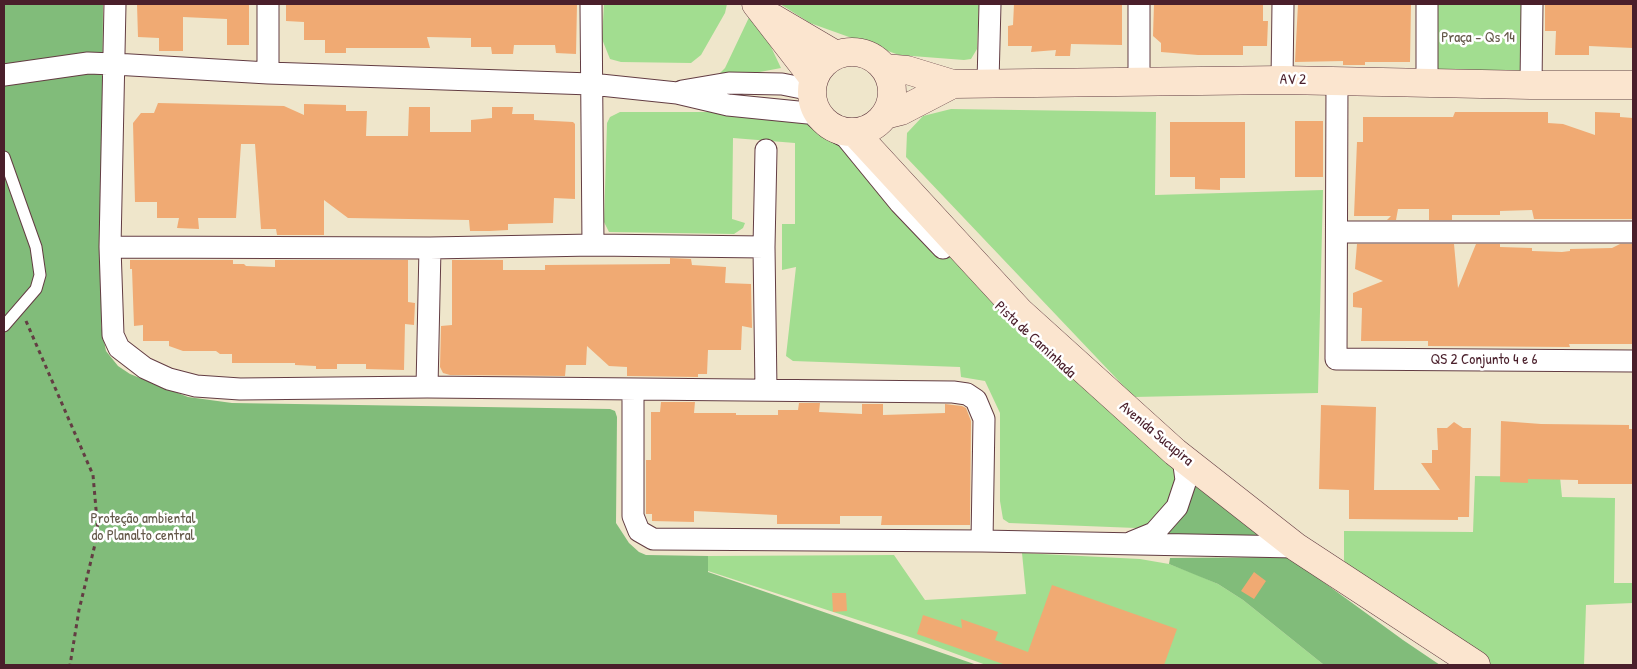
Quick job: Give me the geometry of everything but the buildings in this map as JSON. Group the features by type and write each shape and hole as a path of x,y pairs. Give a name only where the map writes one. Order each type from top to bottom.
{"street":[{"path":"115,4 110,247 113,335 129,357 169,379 196,386 240,389 427,387 952,392 967,394 976,400 984,419 982,541"},
{"path":"268,4 268,73"},
{"path":"591,4 593,245"},
{"path":"988,82 990,4"},
{"path":"1139,81 1140,4"},
{"path":"1282,80 1283,4"},
{"path":"1426,83 1427,4"},
{"path":"1531,85 1532,4"},
{"path":"758,8 836,55"},
{"path":"758,8 813,99 835,129 855,132 872,127 883,118"},
{"path":"813,99 822,65 836,55 844,52 862,53 870,56 884,68 892,91 889,108 883,118 875,156"},
{"path":"4,75 88,64 114,64 268,73 591,84 677,93 691,88 729,83 782,84 813,99"},
{"name":"AV 2","path":"884,68 907,70 953,84 988,82 1282,80 1633,85"},
{"path":"1337,82 1337,232 1633,232"},
{"name":"AV 2","path":"883,118 901,111 953,84"},
{"name":"Pista de Caminhada","path":"813,99 826,127 846,137 900,203 999,308 1057,362 1185,465"},
{"name":"Avenida Sucupira","path":"855,132 1020,312 1185,465 1290,547 1476,665"},
{"path":"766,150 764,247 766,390"},
{"name":"QS 2 Conjunto 4 e 6","path":"1337,232 1336,359 1633,361"},
{"path":"110,247 430,248 593,245 764,247"},
{"path":"427,387 430,248"},
{"path":"633,390 633,516 639,530 653,539 982,541 1290,547"},
{"path":"1125,544 1154,533 1170,517 1183,493 1185,465"}],"lane":[{"path":"4,157 36,248 40,275 36,289 4,326"}],"path":[{"path":"20,309 92,475 98,532 79,610 70,665"}],"green space":[{"name":"Proteção ambiental do Planalto central","path":"4,4 103,4 101,325 106,351 118,366 130,374 188,397 232,403 610,409 615,411 617,417 616,523 629,543 639,552 646,555 708,556 708,572 977,665 4,665"},
{"path":"604,4 727,4 725,13 701,55 691,63 621,62 610,59 602,39"},
{"path":"780,4 979,4 977,49 971,59 964,60 899,55 810,23"},
{"name":"Praça - Qs 14","path":"1435,4 1522,4 1521,72 1434,72"},
{"path":"753,9 781,68 712,81 725,68"},
{"path":"951,109 1156,112 1155,195 1323,190 1318,393 1134,397 906,157 907,133 923,116"},
{"path":"620,112 718,112 813,119 1174,468 1177,485 1173,503 1145,527 1136,528 1009,523 1003,519 1000,501 1000,413 985,381 961,377 960,367 793,361 786,356 796,267 782,270 782,224 795,224 795,143 733,138 732,219 745,223 743,228 734,234 609,232 604,222 607,123 610,117"},
{"path":"1188,476 1273,543 1164,535 1176,525 1192,493"},
{"path":"1475,476 1560,477 1562,497 1615,498 1614,583 1633,583 1633,603 1586,605 1584,665 1489,665 1351,577 1344,560 1344,531 1473,532"},
{"path":"1022,553 1140,559 1169,564 1218,584 1243,600 1324,665 986,665 913,638 708,571 708,556 894,555 925,600 1026,594"},
{"path":"1289,557 1440,665 1324,665 1243,600 1218,584 1169,564 1170,558"}]}
